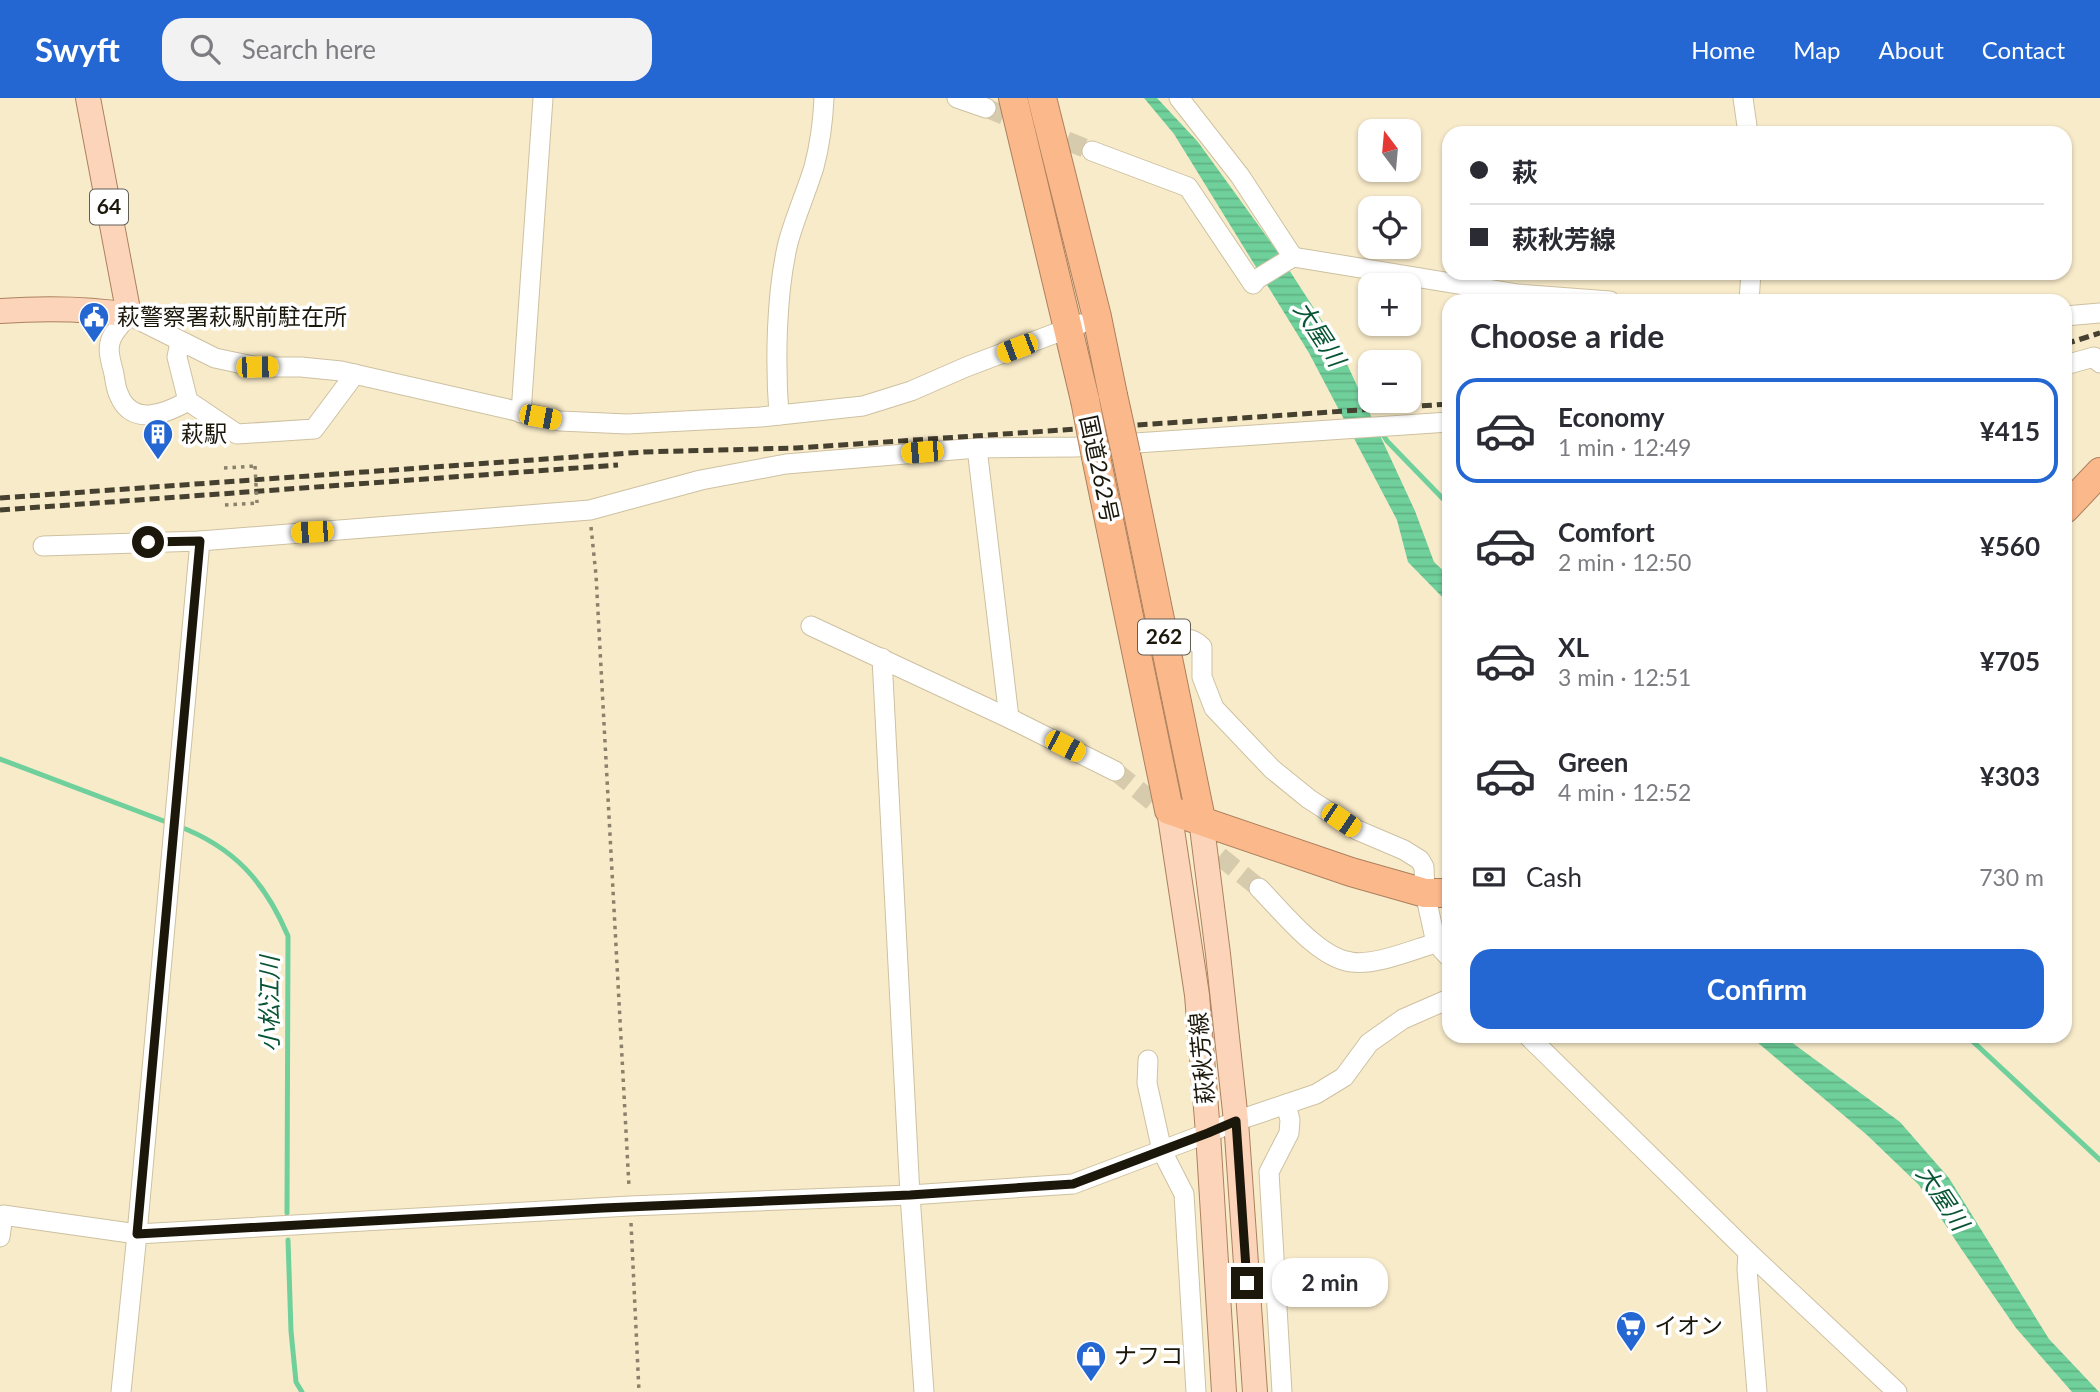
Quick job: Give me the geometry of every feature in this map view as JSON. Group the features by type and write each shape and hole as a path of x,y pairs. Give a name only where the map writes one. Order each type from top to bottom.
{"highway":[{"name":"国道262号","path":"1013,98 1085,400 1169,810"},
{"name":"国道262号","path":"1042,98 1097,317 1201,819"},
{"path":"2072,502 2100,472"},
{"path":"1169,810 1338,868 1437,893"}],"main road":[{"name":"64","path":"88,98 129,315"},
{"path":"0,311 83,309 129,315"},
{"name":"萩秋芳線","path":"1169,810 1196,995 1208,1133 1224,1392"},
{"name":"萩秋芳線","path":"1201,819 1219,954 1236,1121 1255,1392"}],"street":[{"path":"521,413 543,98"},
{"path":"779,415 776,379 781,286 788,243 814,165 823,122 824,98"},
{"path":"957,98 986,108"},
{"path":"1179,98 1240,176 1290,258"},
{"path":"1743,98 1747,126"},
{"path":"1093,151 1188,187 1253,284 1290,258 1518,294"},
{"path":"2072,315 2100,313"},
{"path":"188,401 173,410 154,415 138,416 127,408 119,395 109,351 112,336 129,315 215,358 257,367 301,367 355,374 560,421 627,424 779,415 863,406 912,391 966,367 1097,317"},
{"path":"180,342 177,356 188,401 237,434 314,429 355,374"},
{"path":"2072,363 2094,358 2100,363"},
{"path":"43,546 200,541 590,510 701,480 786,464 977,448 1076,447 1442,423"},
{"path":"977,448 1009,718 1115,771"},
{"path":"121,1392 200,541"},
{"path":"811,626 1015,721"},
{"path":"1165,641 1187,638 1195,640 1202,648 1202,677 1214,708 1272,769 1309,799 1357,830 1404,850 1420,860 1437,893 1442,950 1352,963 1334,958 1318,948 1259,888"},
{"path":"882,659 910,1195 924,1392"},
{"path":"0,1237 3,1215 137,1234 631,1206 910,1195 1073,1184 1236,1121 1317,1094 1344,1077 1369,1043 1403,1019 1442,1004"},
{"path":"1535,1043 1748,1252 1897,1392"},
{"path":"1148,1060 1147,1083 1162,1151 1184,1194 1196,1392"},
{"path":"1282,1392 1269,1172 1289,1133 1290,1119 1286,1104"},
{"path":"1748,1252 1757,1392"}],"path":[{"path":"223,468 255,466 257,503 225,505"},
{"path":"590,510 596,575 639,1392"}],"water":[{"name":"大屋川","path":"1144,98 1157,98 1198,142 1277,251 1340,349 1358,388 1358,413 1370,413 1415,511 1434,562 1442,569 1442,597 1408,562 1397,520 1309,353 1174,134"},
{"name":"大屋川","path":"1758,1043 1793,1043 1900,1122 1949,1178 2049,1339 2099,1392 2072,1392 2016,1328 1919,1185 1867,1135"}],"waterway":[{"path":"1380,430 1387,441 1442,498"},
{"name":"小松江川","path":"0,759 169,823"},
{"name":"小松江川","path":"178,826 216,844 245,869 269,899 288,936 287,1213"},
{"path":"1975,1043 2100,1160"},
{"name":"小松江川","path":"288,1240 291,1331 296,1382 302,1392"}],"tunnel":[{"path":"986,108 1092,151"},
{"path":"1115,771 1174,819"},
{"path":"1197,838 1259,888"}],"railway":[{"path":"2072,342 2100,333"},
{"path":"0,498 644,452 796,448 1442,404"},
{"path":"0,510 618,465"}],"place":[{"name":"萩警察署萩駅前駐在所","path":"94,344"},
{"name":"萩駅","path":"158,461"},
{"name":"イオン","path":"1631,1353"},
{"name":"ナフコ","path":"1091,1383"}],"route":[{"path":"148,542 200,541 137,1234 603,1208 910,1195 1073,1184 1236,1121 1247,1283"}]}
